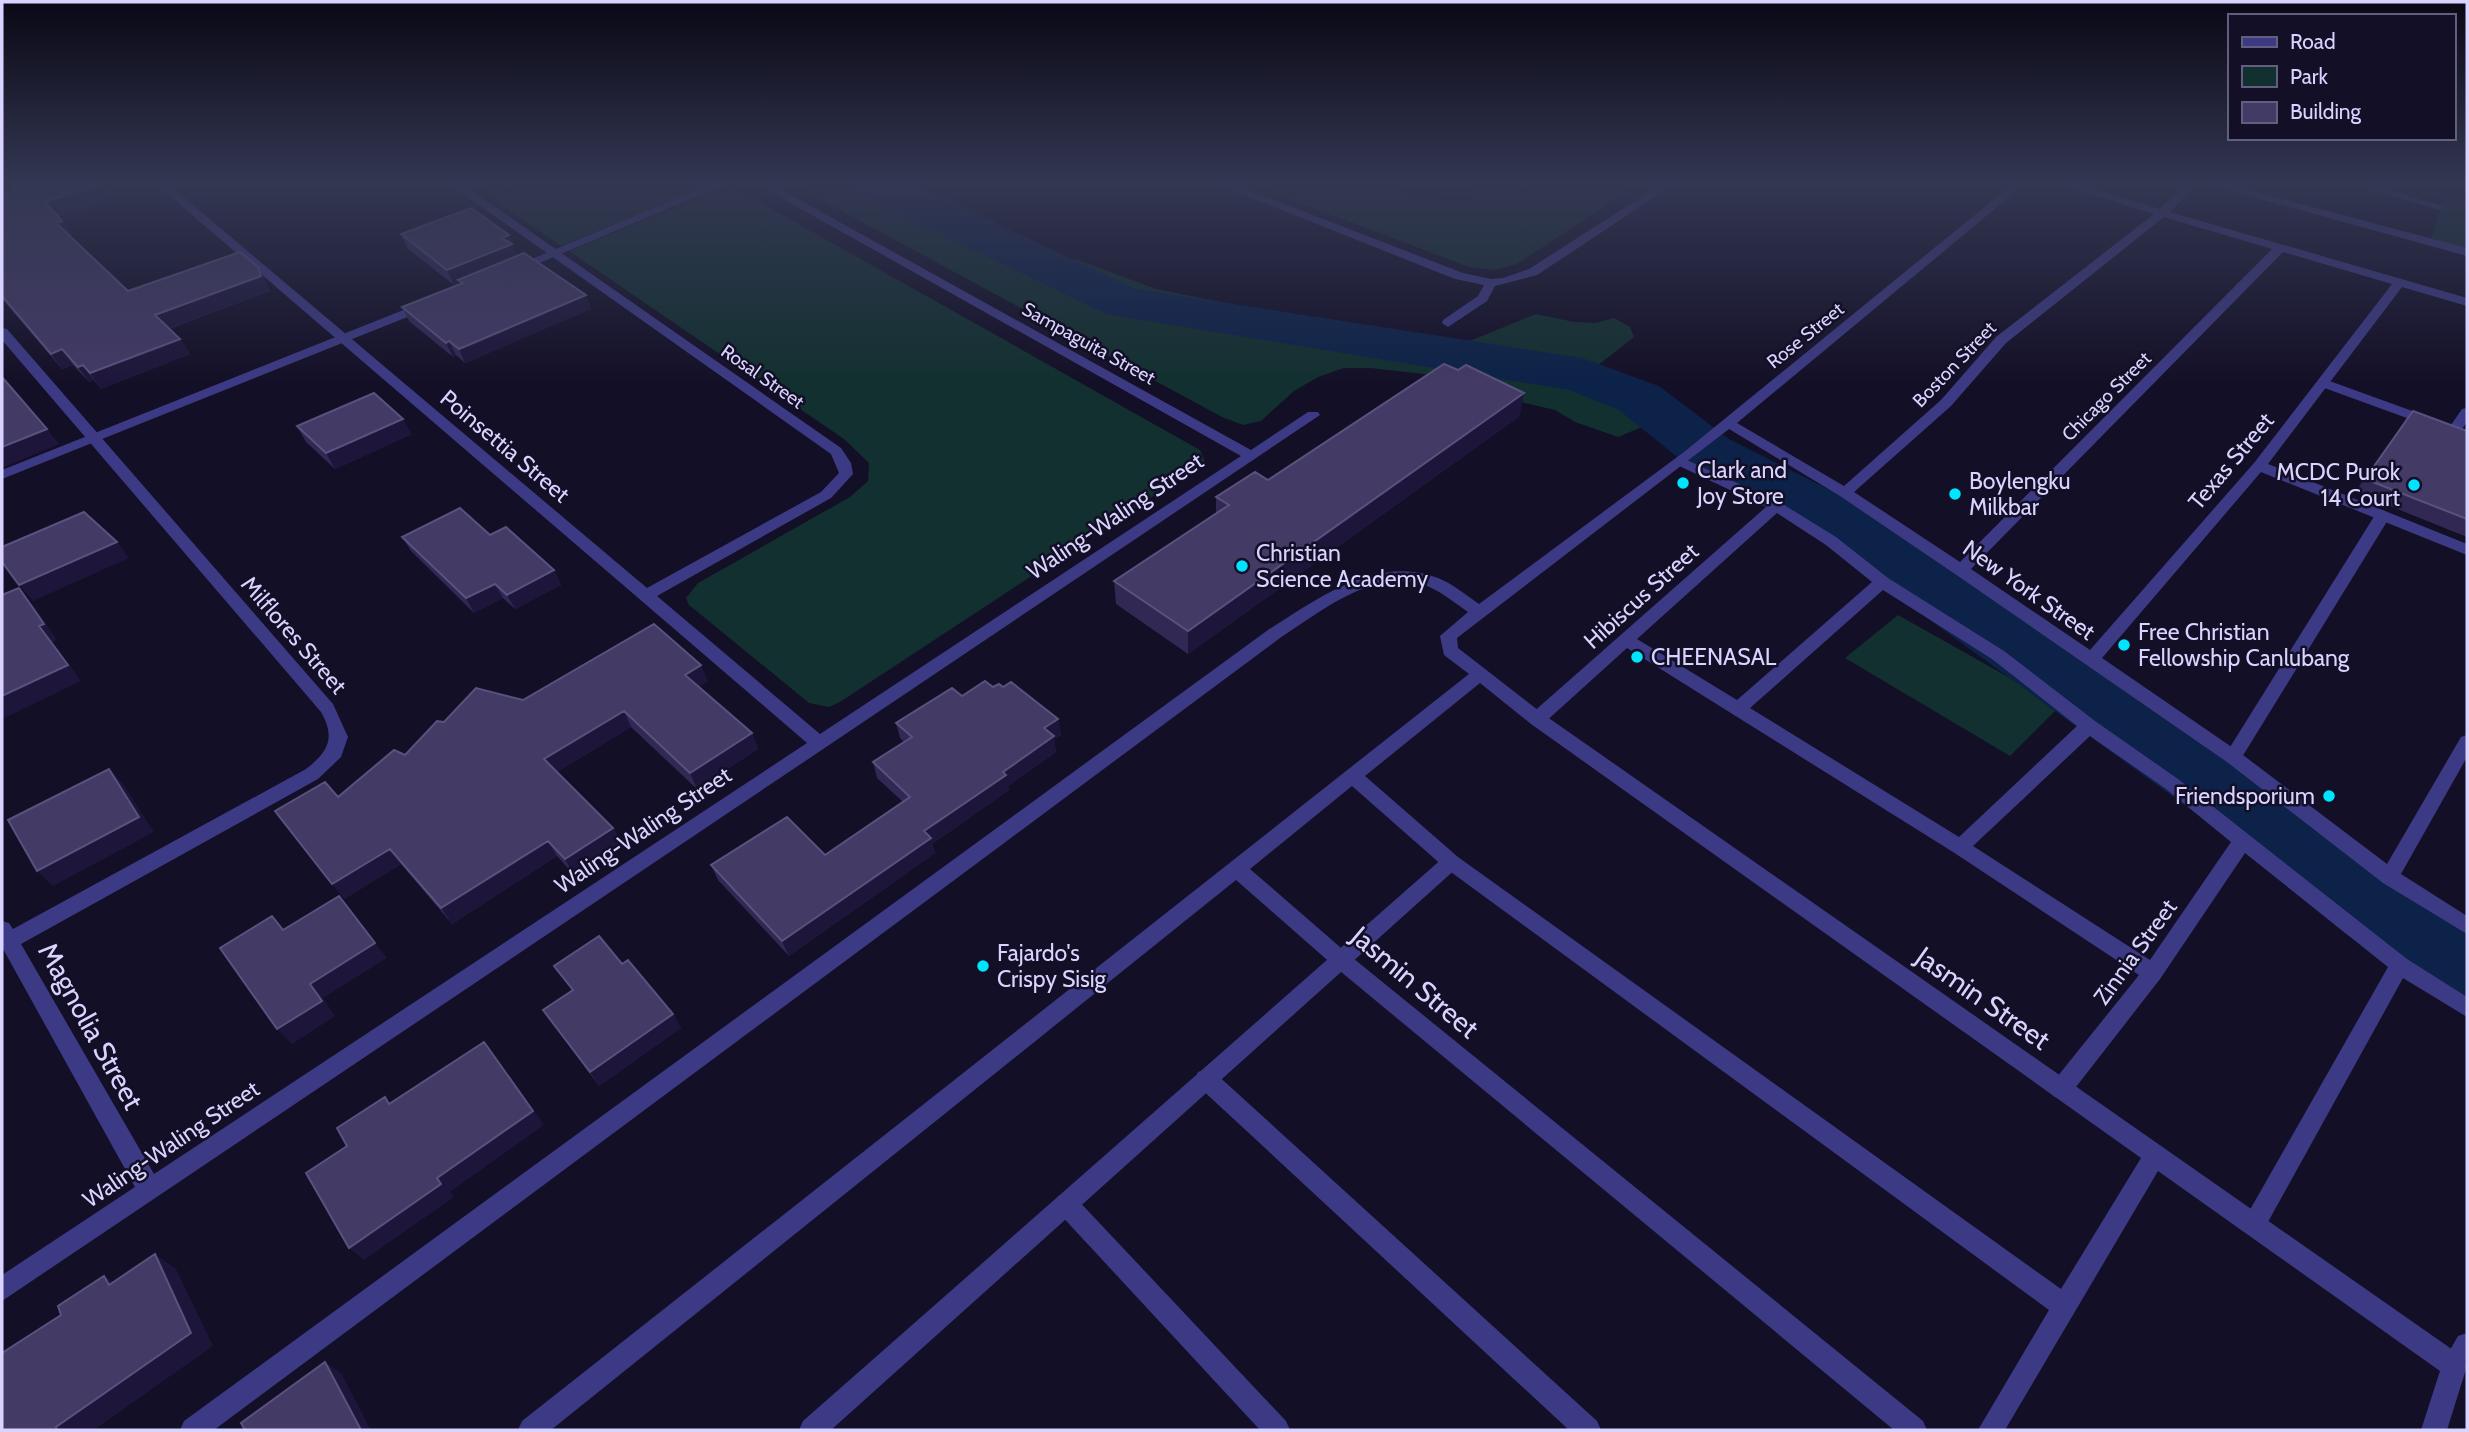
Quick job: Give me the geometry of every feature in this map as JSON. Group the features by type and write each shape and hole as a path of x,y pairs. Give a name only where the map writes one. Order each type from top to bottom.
{"street":[{"name":"Poinsettia Street","path":"238,250 820,744"},
{"name":"Rosal Street","path":"548,250 836,451 844,463 846,474 826,495 646,595"},
{"path":"504,273 561,250"},
{"name":"Sampaguita Street","path":"880,250 1252,456"},
{"path":"1391,250 1459,276 1491,283 1505,282 1533,272 1567,250"},
{"name":"Rose Street","path":"1481,613 1728,424 1940,250"},
{"name":"Boston Street","path":"1845,494 1947,403 2001,340 2116,250"},
{"name":"Chicago Street","path":"1961,570 2278,250"},
{"path":"2282,250 2467,302"},
{"path":"1448,323 1483,298 1491,283"},
{"name":"Texas Street","path":"2090,661 2259,466 2399,283"},
{"path":"2,475 442,298"},
{"name":"Milflores Street","path":"2,332 327,708 340,730 340,742 327,763 312,774 5,935"},
{"path":"2323,383 2460,434 2467,412"},
{"name":"Waling-Waling Street","path":"2,1289 1313,415"},
{"name":"New York Street","path":"1728,424 1845,494 1961,570 2233,757 2390,877 2467,926"},
{"path":"1684,458 1776,506 1831,541 1882,582 1998,655 2089,726 2172,784 2400,965 2467,1008"},
{"path":"2259,466 2467,550"},
{"name":"Hibiscus Street","path":"1537,719 1776,506"},
{"path":"2233,757 2383,515"},
{"path":"193,1430 1285,627 1349,590 1372,582 1407,577 1433,583 1481,613"},
{"path":"1738,709 1882,582"},
{"name":"Jasmin Street","path":"1481,613 1455,628 1448,636 1448,643 1456,658 1478,676 2154,1157 2461,1356"},
{"path":"1627,640 2153,972"},
{"path":"531,1430 1238,870 1478,676"},
{"path":"1960,848 2089,726"},
{"path":"2390,877 2467,742"},
{"path":"1353,775 1451,862 2065,1307"},
{"name":"Zinnia Street","path":"2061,1089 2153,972 2244,840"},
{"path":"812,1430 1451,862"},
{"name":"Jasmin Street","path":"1238,870 1341,960 1914,1430"},
{"name":"Magnolia Street","path":"5,935 150,1190"},
{"path":"2255,1223 2400,965"},
{"path":"1206,1079 1588,1430"},
{"path":"1992,1430 2154,1157"},
{"path":"1066,1204 1277,1430"},
{"path":"2434,1430 2461,1356"}],"green space":[{"path":"844,250 1200,450 1205,462 840,702 829,707 809,703 689,605 686,598 698,583 850,497 868,481 869,463 844,439 569,251"},
{"path":"913,250 1038,250 1078,260 1156,289 1455,347 1536,314 1574,322 1596,323 1614,318 1630,327 1634,337 1597,366 1653,404 1647,425 1618,437 1575,422 1555,410 1525,403 1458,378 1371,368 1344,368 1318,377 1294,391 1261,421 1243,425 1222,417"},
{"path":"1424,250 1538,250 1517,264 1495,270 1469,267"},
{"path":"1898,615 2060,706 2010,756 1845,658"}],"building":[{"path":"2,250 84,250 128,291 240,252 258,267 261,276 155,315 180,339 90,373 83,365 78,367 62,349 51,354 2,296"},
{"path":"421,250 497,250 447,270"},
{"path":"524,253 586,295 459,349 449,341 446,343 402,307 463,283 458,280"},
{"path":"1444,364 1458,370 1466,365 1524,393 1188,631 1114,581 1229,505 1216,497 1255,472 1268,480"},
{"path":"2,377 47,429 2,447"},
{"path":"374,393 403,419 326,453 297,426"},
{"path":"2413,411 2467,431 2467,519 2365,479"},
{"path":"460,508 490,535 506,527 554,570 507,595 495,584 466,598 402,537"},
{"path":"84,512 117,542 19,585 2,562 2,547"},
{"path":"19,588 44,624 39,626 68,665 2,696 2,595"},
{"path":"654,624 701,665 685,675 752,733 690,773 624,711 544,759 613,828 565,859 548,841 441,908 390,849 332,884 275,811 325,782 338,797 394,750 405,755 437,721 444,722 476,688 523,700"},
{"path":"985,681 993,687 999,684 1003,687 1011,682 1058,719 1044,728 1054,736 1003,772 1006,775 924,831 931,838 782,941 711,865 787,817 825,855 910,797 873,762 912,737 896,723 952,688 962,696"},
{"path":"109,769 139,817 37,871 8,820"},
{"path":"339,896 375,943 310,984 322,1001 277,1029 220,948 272,916 283,930"},
{"path":"599,936 622,964 628,960 673,1014 590,1072 543,1010 573,990 554,966"},
{"path":"484,1042 533,1111 437,1178 441,1184 349,1248 306,1173 347,1146 337,1128 385,1097 389,1104"},
{"path":"155,1254 191,1333 56,1427 57,1430 2,1430 2,1353 61,1315 58,1306 104,1276 109,1285"},
{"path":"325,1362 361,1430 245,1430 241,1423"}],"waterway":[{"path":"1010,250 1125,303 1582,375 1639,398 1708,452 1818,509 2244,807 2372,908 2467,967"}],"place":[{"name":"Clark and Joy Store","path":"1683,483"},
{"name":"MCDC Purok 14 Court","path":"2414,485"},
{"name":"Boylengku Milkbar","path":"1955,494"},
{"name":"Christian Science Academy","path":"1242,566"},
{"name":"Free Christian Fellowship Canlubang","path":"2124,645"},
{"name":"CHEENASAL","path":"1637,657"},
{"name":"Friendsporium","path":"2329,796"},
{"name":"Fajardo's Crispy Sisig","path":"983,966"}]}
